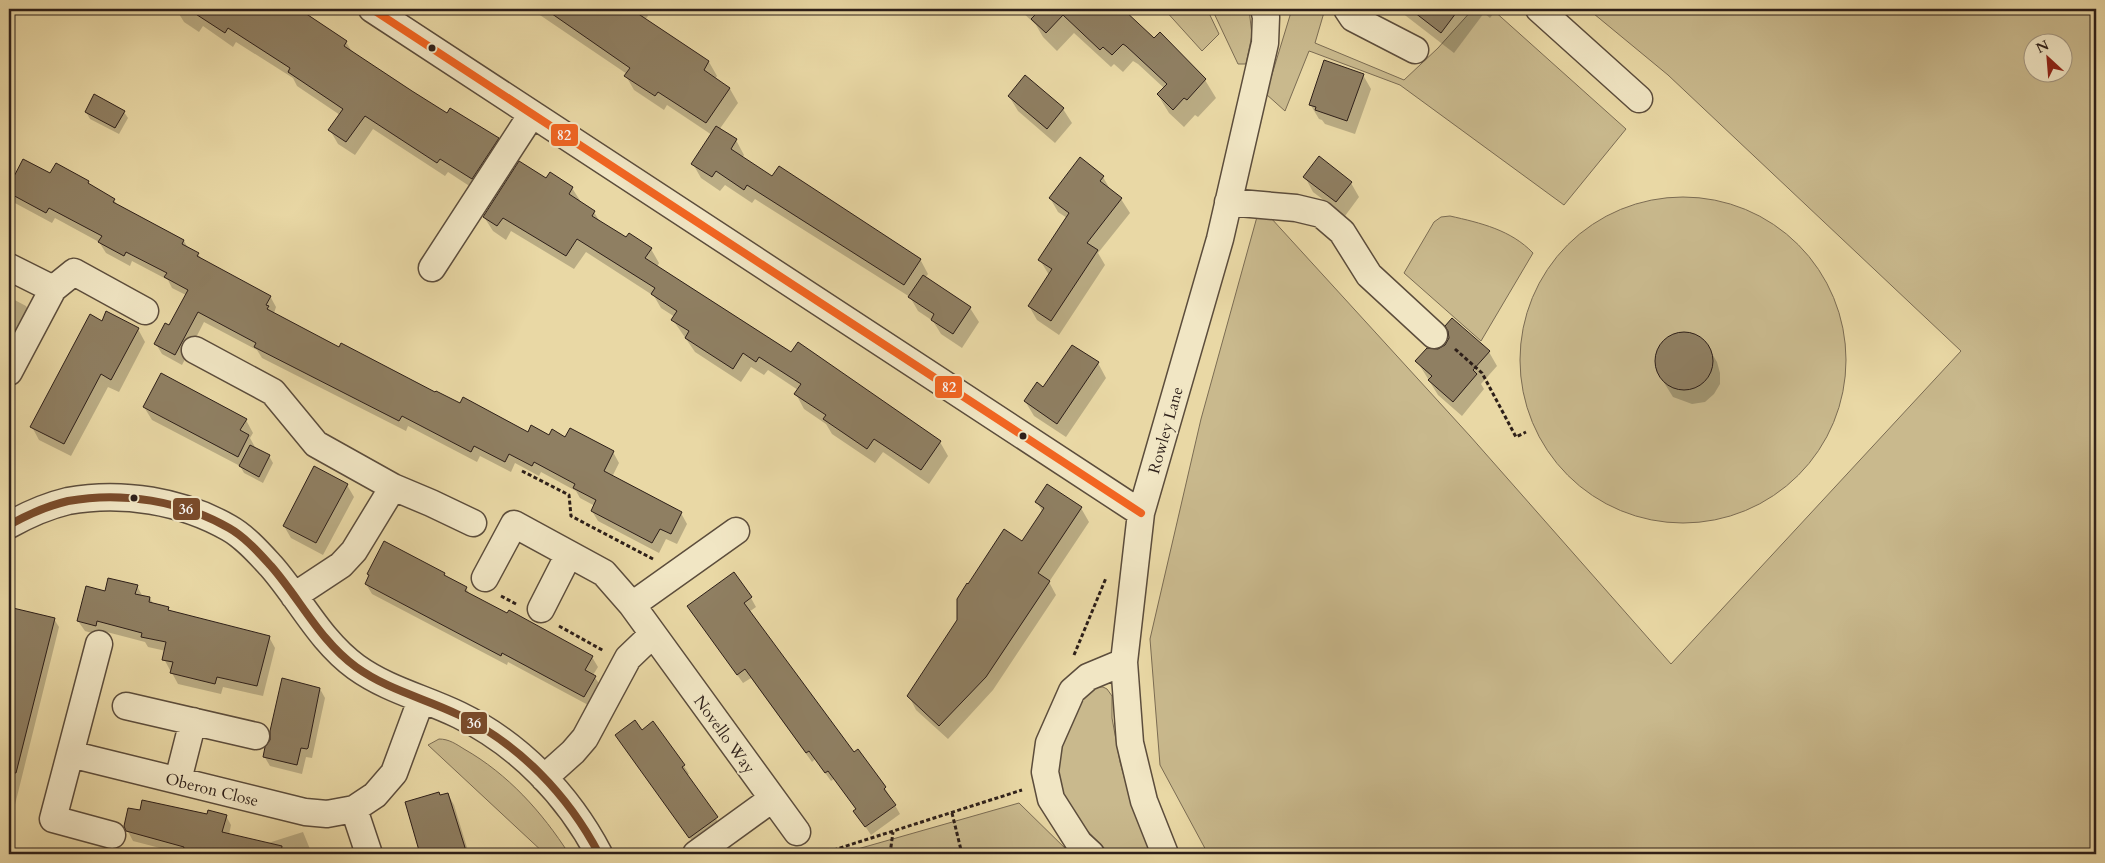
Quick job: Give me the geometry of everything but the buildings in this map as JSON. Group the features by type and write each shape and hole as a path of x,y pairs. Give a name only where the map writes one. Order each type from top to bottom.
{"street":[{"path":"372,9 1141,513"},
{"name":"Rowley Lane","path":"1165,854 1144,801 1130,743 1124,662 1141,513 1220,239 1265,43 1266,17 1264,9"},
{"path":"1347,9 1353,18 1415,50"},
{"path":"1539,9 1639,99"},
{"path":"432,268 532,114"},
{"path":"1228,202 1296,208 1321,214 1342,232 1369,275 1434,335"},
{"path":"9,267 53,289"},
{"path":"9,372 53,289 74,272 145,312"},
{"path":"195,350 273,392 316,444 393,487 431,502 473,523"},
{"path":"294,596 341,565 354,551 393,487"},
{"path":"9,525 31,513 68,501 140,498 172,504 197,513 230,529 271,566 334,648 354,666 380,683 458,715 488,731 519,754 568,805 589,835 599,854"},
{"path":"485,578 514,524 569,554 541,610"},
{"path":"632,605 736,531"},
{"name":"Novello Way","path":"569,554 604,573 632,605 797,832"},
{"path":"544,778 573,752 585,738 628,658 652,635"},
{"path":"99,644 53,819 112,835"},
{"path":"1091,854 1079,843 1051,799 1045,772 1049,743 1072,691 1088,677 1124,662"},
{"name":"Oberon Close","path":"70,754 305,812 327,814 354,809 375,795 394,773 421,700"},
{"path":"126,706 256,736"},
{"path":"178,780 192,721"},
{"path":"696,854 772,799"},
{"path":"354,809 369,854"}],"path":[{"path":"1434,335 1440,336 1482,373 1516,437 1526,432"},
{"path":"522,471 569,495 571,516 652,558 669,578"},
{"path":"1073,657 1107,575"},
{"path":"821,854 1022,790 1024,782"},
{"path":"952,813 962,854"},
{"path":"890,854 892,832"}],"shaded area":[{"path":"1164,9 1207,9 1219,34 1202,51"},
{"path":"1212,9 1249,9 1252,35 1246,64 1238,64"},
{"path":"1292,9 1325,9 1315,43 1404,80 1438,48 1473,9 1492,9 1626,129 1564,205 1400,85 1312,52 1309,51 1285,111 1266,94"},
{"path":"1588,9 2096,9 2096,854 1208,854 1160,765 1150,639 1201,419 1260,206 1470,436 1671,664 1961,351 1668,75"},
{"path":"1683,197 1730,204 1745,210 1773,225 1798,245 1818,270 1833,298 1839,313 1846,360 1839,407 1833,422 1818,450 1798,475 1773,495 1745,510 1730,516 1683,523 1636,516 1621,510 1593,495 1568,475 1548,450 1533,422 1527,407 1520,360 1527,313 1533,298 1548,270 1568,245 1593,225 1621,210 1636,204"},
{"path":"1450,216 1495,228 1515,238 1533,253 1481,341 1404,273 1434,222 1441,217"},
{"path":"1094,687 1107,689 1112,696 1112,718 1120,762 1132,805 1151,854 1110,854 1077,819 1068,807 1062,794 1057,764 1060,746 1079,704"},
{"path":"439,739 458,745 480,759 509,782 536,809 569,854 545,854 428,745"},
{"path":"1019,803 1071,854 840,854"}],"transit line":[{"name":"82","path":"372,9 1141,513"},
{"name":"36","path":"9,525 37,511 60,503 88,498 109,497 130,498 172,505 192,511 229,528 246,541 271,566 321,632 343,657 381,682 446,709 481,727 521,756 557,792 587,832 599,854"}]}
